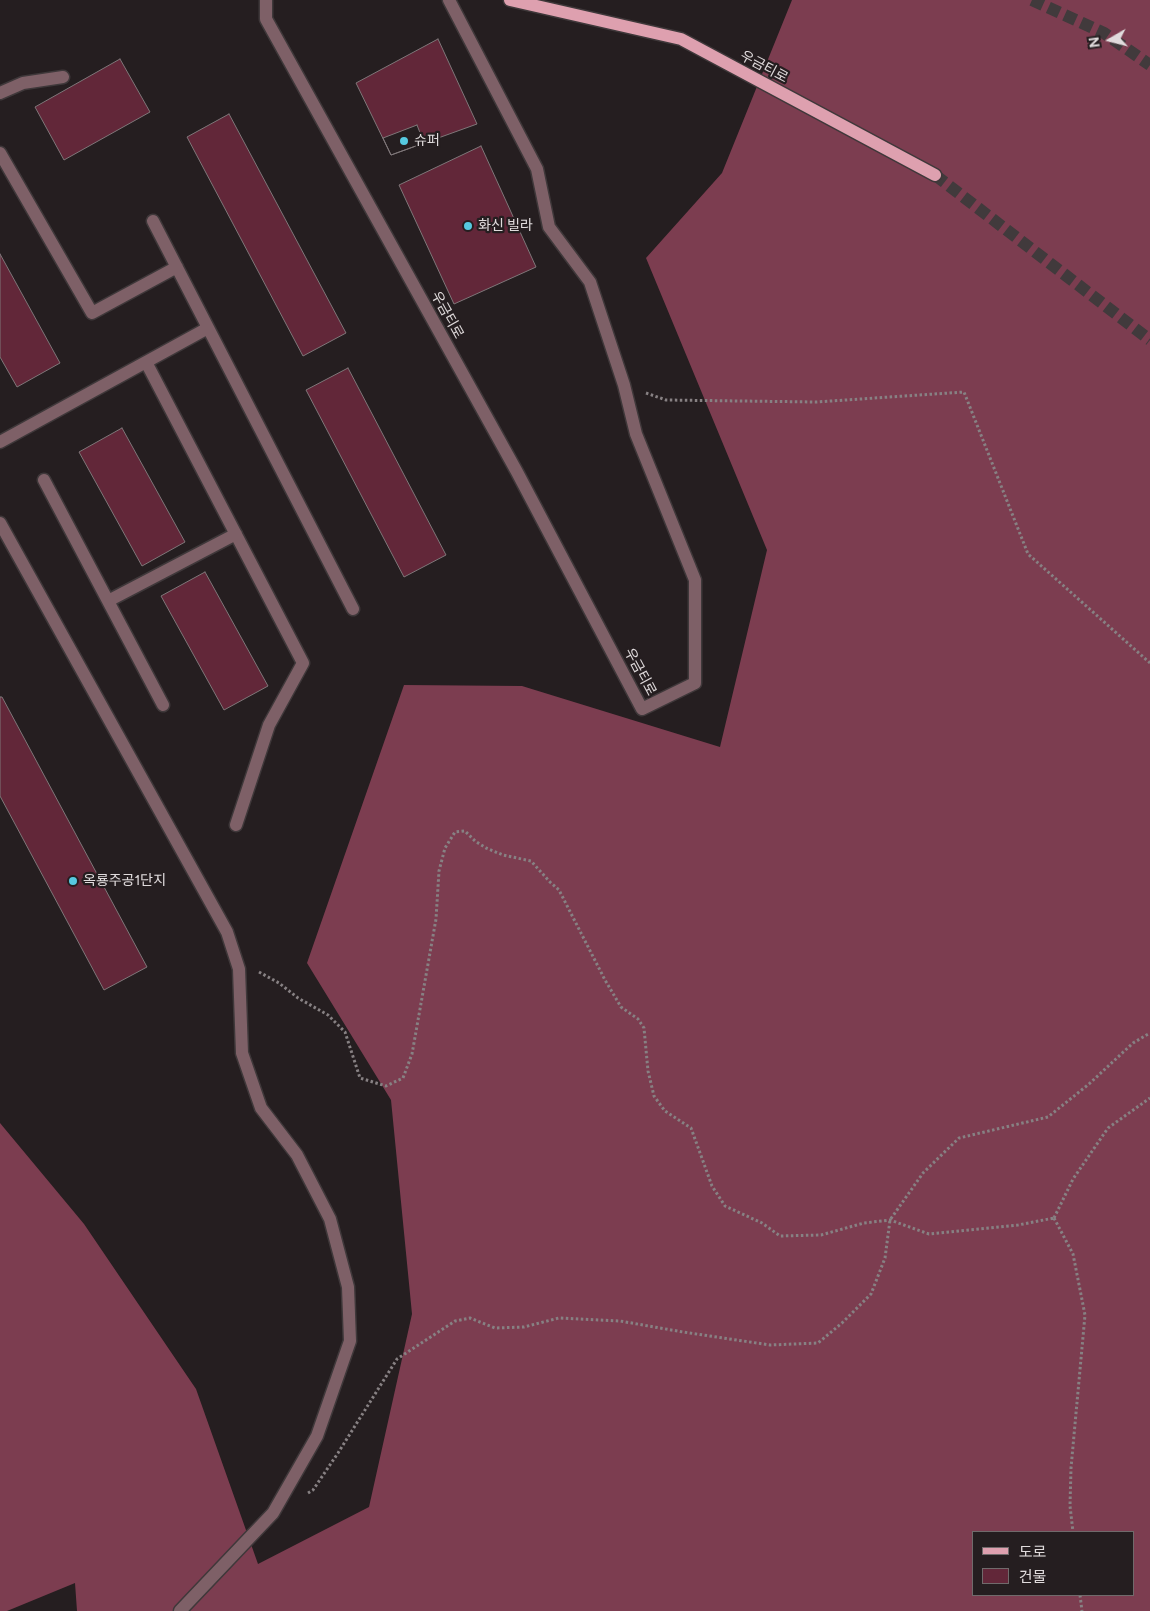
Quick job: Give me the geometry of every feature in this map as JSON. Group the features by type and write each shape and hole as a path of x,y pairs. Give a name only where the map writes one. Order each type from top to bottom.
{"main road":[{"name":"우금티로","path":"510,0 681,39 935,175"}],"street":[{"name":"우금티로","path":"266,0 266,19 517,472 642,709 695,683 695,580 636,434 624,385 590,282 549,227 537,169 449,0"},
{"path":"0,93 23,83 64,77"},
{"path":"0,152 92,313 177,267"},
{"path":"153,221 353,609"},
{"path":"0,442 208,328"},
{"path":"146,362 303,663 270,725 236,825"},
{"path":"44,480 163,705"},
{"path":"0,523 227,932 239,969 242,1053 261,1108 297,1155 330,1219 348,1287 350,1340 317,1436 273,1513 180,1611"},
{"path":"108,601 236,534"}],"path":[{"path":"624,385 666,400 816,402 964,392 1028,554 1150,663"},
{"path":"239,969 257,971 328,1015 345,1032 360,1078 386,1086 403,1078 412,1054 436,918 439,871 445,848 455,832 464,831 486,848 503,855 531,860 559,890 621,1007 638,1019 644,1028 648,1071 654,1096 665,1111 691,1128 712,1186 724,1206 762,1223 780,1236 820,1235 864,1223 890,1220 929,1234 1018,1225 1054,1218"},
{"path":"305,1494 313,1490 397,1359 455,1321 470,1318 494,1328 524,1327 559,1318 620,1321 770,1345 818,1343 842,1323 871,1294 885,1258 890,1220 923,1173 958,1138 1048,1117 1089,1084 1133,1043 1150,1033"},
{"path":"1054,1218 1073,1179 1108,1128 1150,1098"},
{"path":"1054,1218 1073,1254 1085,1315 1071,1468 1070,1506 1073,1531"},
{"path":"1080,1596 1082,1611"}],"shaded area":[{"path":"792,0 1150,0 1150,1611 77,1611 75,1583 7,1611 0,1611 0,1123 84,1224 196,1389 258,1564 369,1507 412,1314 391,1100 307,963 404,685 522,686 720,747 767,550 646,258 722,173"}],"building":[{"path":"438,39 477,124 391,155 356,83"},
{"path":"120,59 150,112 64,160 35,107"},
{"path":"229,114 346,333 303,356 187,137"},
{"name":"슈퍼","path":"417,125 424,143 391,155 383,138"},
{"name":"화신 빌라","path":"481,146 536,267 454,304 399,185"},
{"path":"0,254 60,363 17,387 0,357"},
{"path":"348,368 446,555 404,577 306,390"},
{"path":"122,428 185,542 142,566 79,452"},
{"path":"205,572 268,686 224,710 161,596"},
{"name":"옥룡주공1단지","path":"0,697 2,697 147,967 104,990 0,796"}],"tunnel":[{"path":"1032,0 1104,33 1150,65"},
{"path":"935,175 1150,340"}],"place":[{"name":"슈퍼","path":"404,141"},
{"name":"화신 빌라","path":"468,226"},
{"name":"옥룡주공1단지","path":"73,881"}]}
